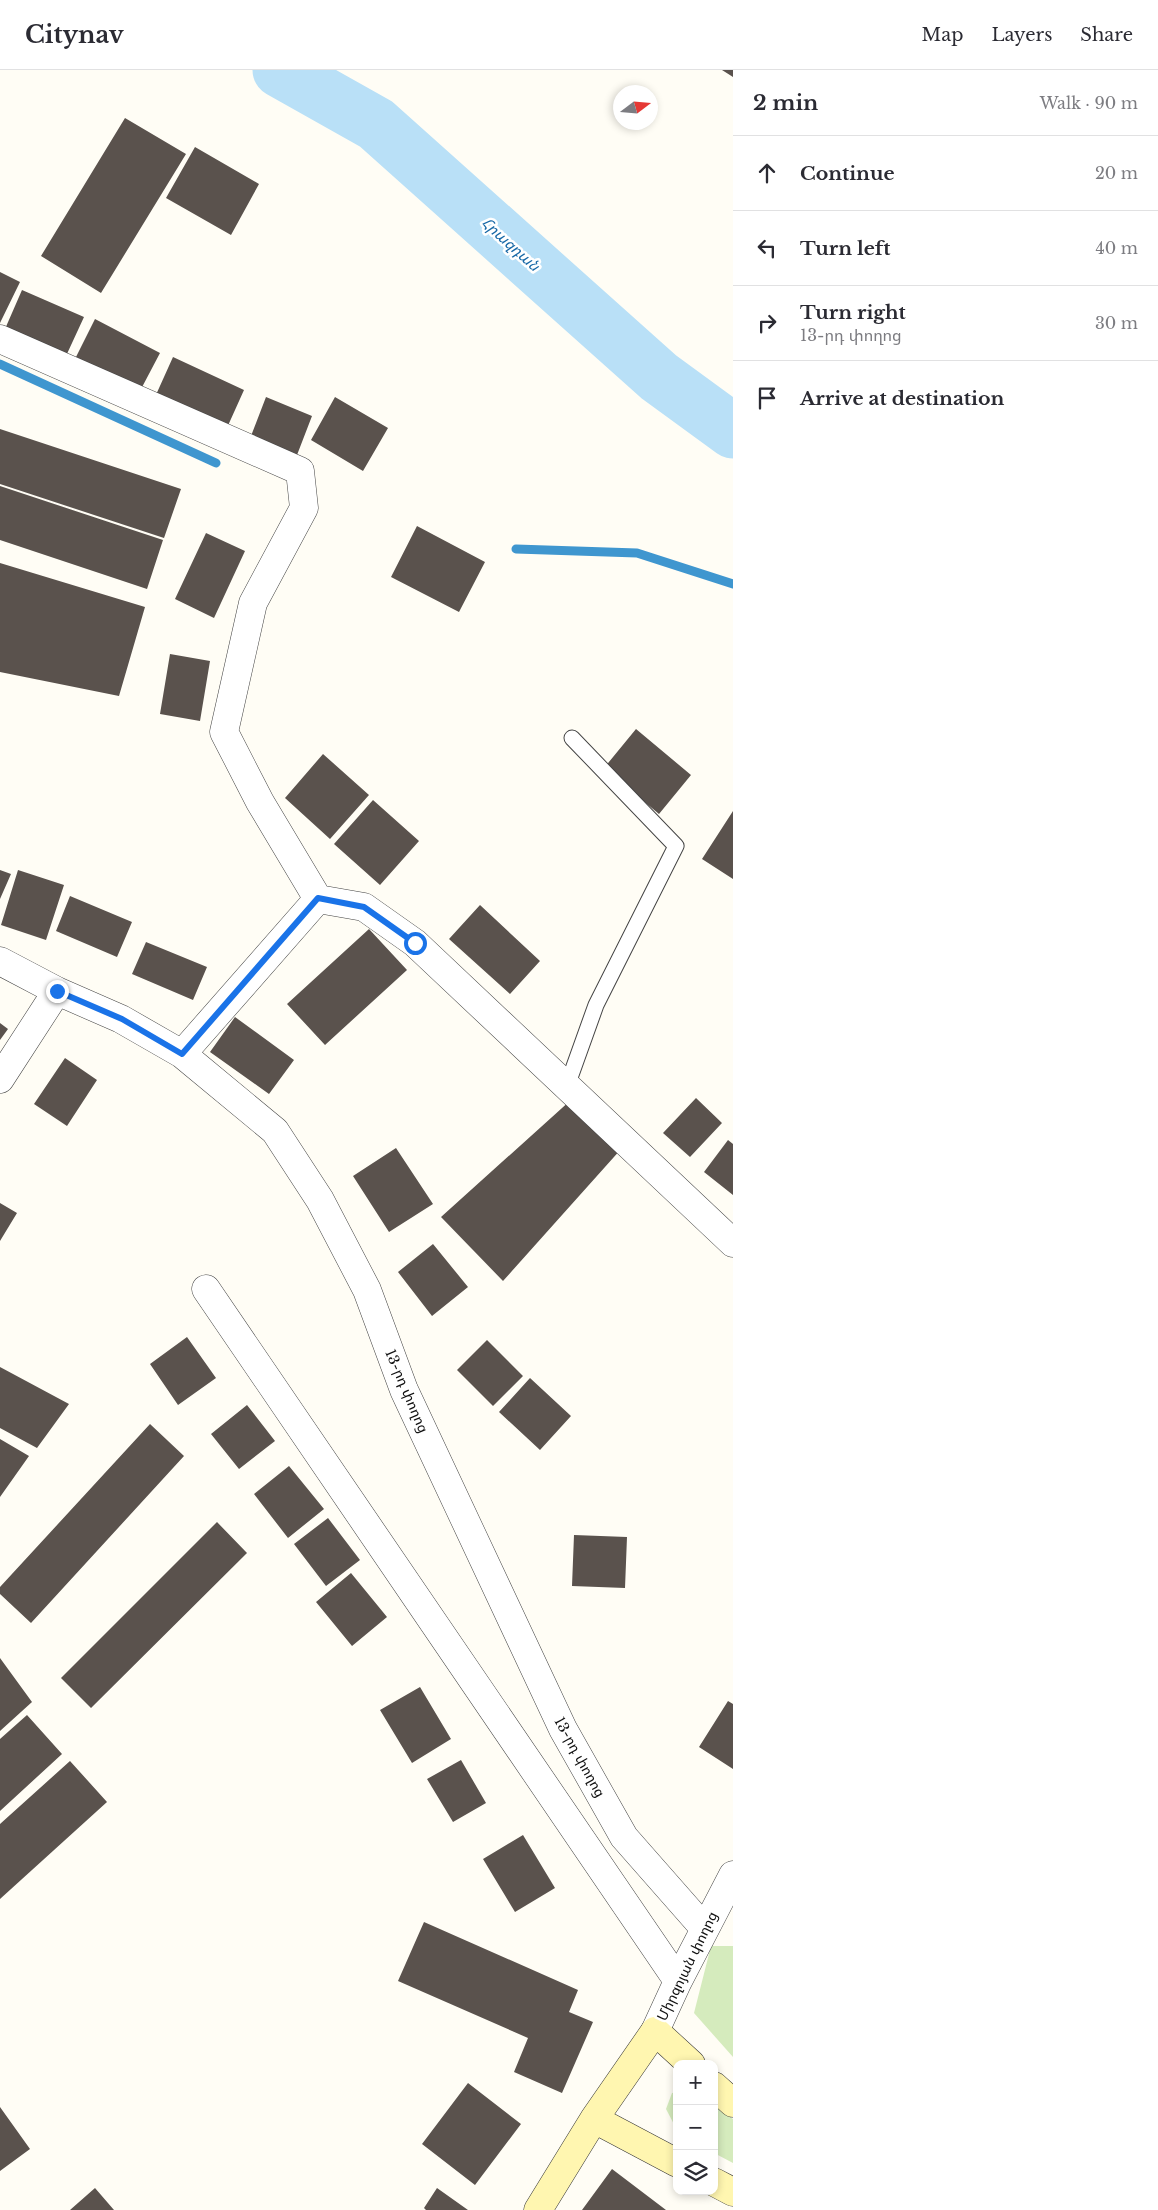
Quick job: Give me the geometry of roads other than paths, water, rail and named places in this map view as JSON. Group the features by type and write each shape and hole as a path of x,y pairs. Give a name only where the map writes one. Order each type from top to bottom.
{"main road":[{"path":"538,2210 594,2119 655,2031 686,2060"},
{"path":"718,2090 733,2103"},
{"path":"594,2119 673,2161"},
{"path":"718,2184 733,2192"}],"street":[{"path":"0,339 300,471 304,508 253,603 224,732 260,802 318,898 364,907 415,943 733,1243"},
{"path":"182,1054 318,898"},
{"name":"13-րդ փողոց","path":"0,961 57,991 122,1019 182,1054 275,1131 320,1200 367,1290 404,1390 563,1729 624,1837 704,1928"},
{"path":"0,1078 57,991"},
{"path":"206,1289 678,1981"},
{"name":"Միրզոյան փողոց","path":"655,2031 704,1928 733,1875"}],"lane":[{"path":"567,1086 596,1005 676,846 572,738"}],"waterway":[{"name":"Հրազդան","path":"280,70 376,124 659,377 733,431"},
{"path":"0,364 216,463"},
{"path":"516,549 637,553 733,584"}]}
